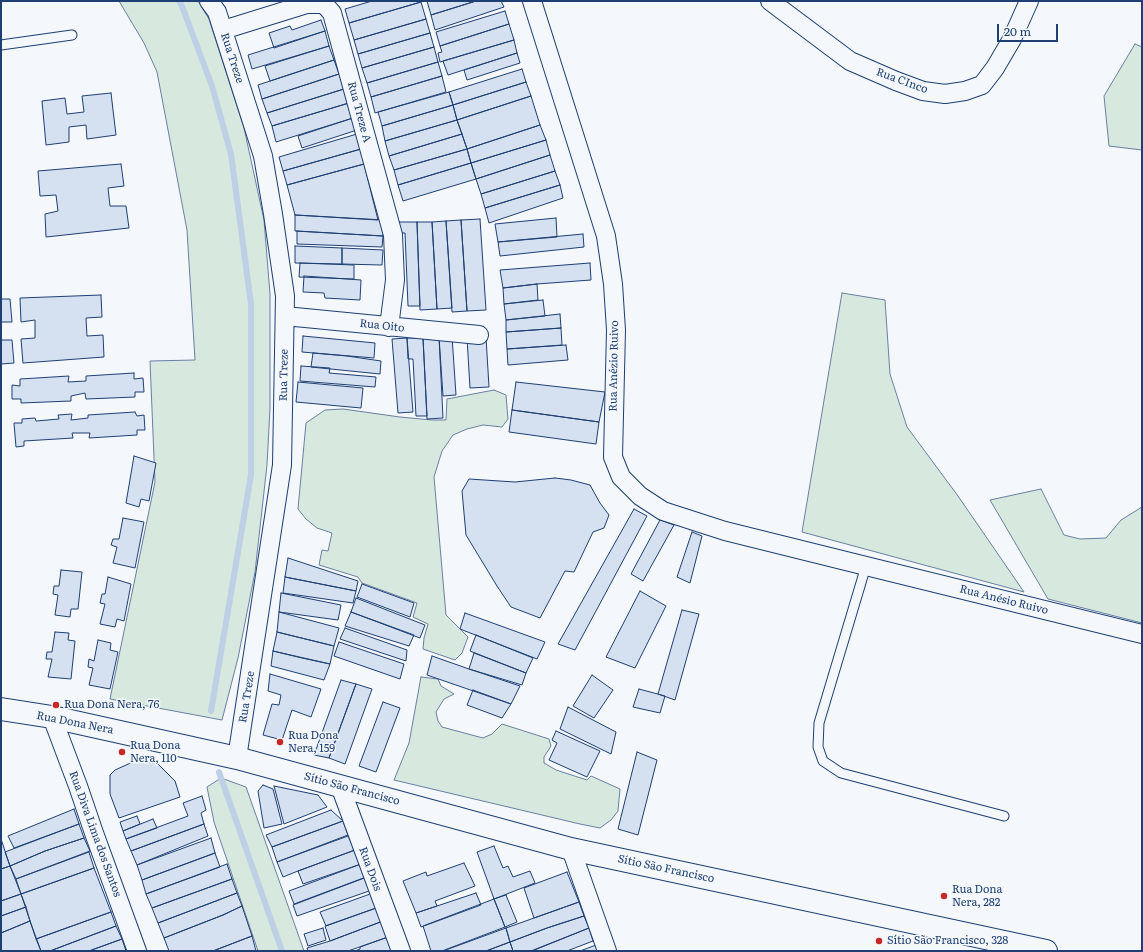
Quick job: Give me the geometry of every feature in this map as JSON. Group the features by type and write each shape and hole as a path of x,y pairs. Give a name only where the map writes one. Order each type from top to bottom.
{"street":[{"name":"Rua Treze","path":"210,1 217,12 263,156 285,296 282,465 237,758"},
{"name":"Rua Anézio Ruivo","path":"532,1 606,236 613,284 616,330 613,457 621,477 640,496 664,511 725,530 866,566"},
{"name":"Rua CInco","path":"770,1 850,61 923,91 945,94 965,91 982,85 995,68 1012,39 1029,1"},
{"name":"Rua Treze A","path":"223,30 307,4 324,4 332,13 393,235 396,280 389,327"},
{"name":"Rua Oito","path":"285,316 479,336"},
{"name":"Rua Anésio Ruivo","path":"866,566 1142,634"},
{"name":"Rua Dona Nera","path":"1,709 52,718 237,758 289,772"},
{"name":"Rua Diva Lima dos Santos","path":"52,718 137,951"},
{"name":"Sítio São Francisco","path":"289,772 570,849 930,925 992,946 1046,951"},
{"name":"Rua Dois","path":"340,786 400,951"},
{"path":"570,849 607,951"}],"lane":[{"path":"1,45 72,35"},
{"path":"866,566 819,723 818,747 824,761 841,773 1004,816"}],"shaded area":[{"path":"119,1 198,1 209,19 244,128 264,220 270,294 270,408 267,465 255,572 238,658 222,720 110,699 155,482 150,361 195,360 187,230 157,72 144,43"},
{"path":"1135,44 1142,47 1142,150 1109,146 1104,96"},
{"path":"842,293 885,300 890,374 907,427 958,496 1024,592 802,532"},
{"path":"494,390 506,395 508,419 502,427 483,425 467,429 453,435 442,451 434,477 446,615 468,637 462,653 455,660 423,649 428,624 413,617 417,603 362,583 358,577 319,565 322,550 328,551 332,533 317,528 306,519 298,509 306,423 325,410 343,409 400,417 446,420 447,399"},
{"path":"1041,489 1064,535 1080,539 1106,538 1121,520 1142,507 1142,623 1048,599 990,500"},
{"path":"421,677 438,679 441,686 454,694 444,699 436,712 438,721 442,727 483,738 492,734 502,724 549,739 551,746 544,757 544,763 556,770 587,780 591,776 620,789 618,811 611,820 600,828 394,780 409,743"},
{"path":"221,778 246,787 304,951 258,951 214,822 207,787"}],"building":[{"path":"372,1 421,2 349,23 345,9"},
{"path":"427,1 476,1 431,15"},
{"path":"476,1 501,1 504,7 435,30 431,15"},
{"path":"421,2 426,19 354,40 349,23"},
{"path":"505,11 509,24 440,46 436,32"},
{"path":"426,19 430,33 358,54 354,40"},
{"path":"321,20 325,31 274,48 269,33 290,26 292,30"},
{"path":"509,24 514,40 440,62 438,53 442,52 440,46"},
{"path":"325,31 329,46 252,69 248,55"},
{"path":"430,33 434,47 362,68 358,54"},
{"path":"514,40 517,53 448,75 443,61"},
{"path":"329,46 334,60 270,81 265,66"},
{"path":"434,47 438,62 367,83 362,68"},
{"path":"517,53 520,63 467,80 464,70"},
{"path":"334,60 339,74 262,99 258,85"},
{"path":"438,62 442,76 371,97 367,83"},
{"path":"522,69 526,82 453,105 449,92"},
{"path":"339,74 344,89 267,113 262,99"},
{"path":"442,76 446,92 375,113 371,97"},
{"path":"526,82 531,96 457,120 453,105"},
{"path":"344,89 349,103 272,126 267,113"},
{"path":"449,92 453,105 382,126 378,112"},
{"path":"111,93 116,135 87,139 86,125 69,127 69,142 46,145 42,101 65,98 67,114 84,112 82,96"},
{"path":"531,96 540,125 467,149 457,120"},
{"path":"349,103 353,118 276,142 272,126"},
{"path":"453,105 457,120 385,141 382,126"},
{"path":"353,118 357,130 302,148 298,136"},
{"path":"457,120 462,134 389,156 385,141"},
{"path":"540,125 546,140 471,163 467,149"},
{"path":"357,134 361,149 283,171 279,157"},
{"path":"462,134 467,149 394,170 389,156"},
{"path":"546,140 550,155 476,179 471,163"},
{"path":"361,149 364,164 287,185 283,171"},
{"path":"467,149 471,163 398,185 394,170"},
{"path":"550,155 555,171 481,194 476,179"},
{"path":"471,163 476,179 403,201 398,185"},
{"path":"121,164 124,186 108,188 110,206 126,206 129,228 46,237 45,214 58,211 56,195 40,196 38,171"},
{"path":"364,164 378,220 295,215 287,185"},
{"path":"555,171 560,185 485,208 481,194"},
{"path":"560,185 563,198 489,223 485,208"},
{"path":"295,215 384,220 383,236 295,231"},
{"path":"556,218 557,237 498,242 495,224"},
{"path":"480,219 486,310 467,311 461,220"},
{"path":"461,220 467,311 452,312 446,221"},
{"path":"446,221 452,308 437,309 432,222"},
{"path":"399,222 417,222 420,306 408,306 405,233 399,233"},
{"path":"417,222 432,222 437,309 420,310"},
{"path":"297,231 383,236 382,247 297,244"},
{"path":"583,234 584,247 500,256 498,242"},
{"path":"295,246 342,248 342,264 295,263"},
{"path":"342,248 383,250 382,265 342,264"},
{"path":"300,263 354,265 354,279 299,277"},
{"path":"590,263 591,280 503,288 500,270"},
{"path":"304,276 361,280 360,300 325,298 324,293 303,292"},
{"path":"537,284 538,300 504,304 503,288"},
{"path":"101,295 102,317 86,318 87,336 103,335 104,357 23,363 21,339 35,338 35,320 21,322 20,298"},
{"path":"1,299 10,299 12,322 1,322"},
{"path":"543,300 545,316 506,320 504,304"},
{"path":"560,314 561,328 506,332 506,320"},
{"path":"561,328 562,345 507,349 506,332"},
{"path":"303,336 375,343 374,358 302,352"},
{"path":"452,336 456,395 443,396 439,337"},
{"path":"439,337 443,418 427,419 423,338"},
{"path":"486,337 489,387 470,388 467,338"},
{"path":"407,338 423,338 427,416 416,416 413,359 408,359"},
{"path":"407,338 413,412 398,413 392,339"},
{"path":"1,340 12,340 14,363 1,364"},
{"path":"566,345 568,360 508,365 507,349"},
{"path":"313,353 381,361 380,374 311,367"},
{"path":"301,366 330,368 329,373 376,377 375,387 300,381"},
{"path":"134,373 134,379 143,378 144,392 135,392 135,397 86,399 85,393 71,396 71,401 21,403 21,399 12,399 12,385 20,386 20,379 69,376 68,382 86,381 86,376"},
{"path":"298,382 363,388 361,408 296,402"},
{"path":"516,382 605,392 599,422 512,410"},
{"path":"512,410 599,422 596,444 509,432"},
{"path":"135,412 137,416 144,415 145,430 137,430 137,435 89,438 90,433 72,433 73,438 24,441 24,446 16,447 14,423 22,423 22,419 35,418 36,421 59,419 58,415 72,414 71,420 88,418 88,415"},
{"path":"134,456 156,463 149,501 141,499 139,507 126,503"},
{"path":"555,478 590,485 609,515 604,528 593,532 574,572 565,571 540,618 511,607 497,586 466,535 462,491 469,479 515,482"},
{"path":"634,509 647,516 575,650 558,644"},
{"path":"123,518 144,522 135,568 113,563 117,547 111,545 113,539 119,539"},
{"path":"660,520 674,525 643,581 631,574"},
{"path":"692,532 702,536 690,583 677,577"},
{"path":"288,558 358,581 356,591 285,577"},
{"path":"61,570 82,572 78,609 71,609 70,617 55,615 58,595 53,594 54,586 59,586"},
{"path":"108,577 131,584 124,621 117,619 115,627 100,624 105,604 100,603 102,594 105,594"},
{"path":"285,577 356,591 353,603 283,593"},
{"path":"362,584 414,603 410,617 357,597"},
{"path":"640,591 666,606 635,668 606,657"},
{"path":"281,593 341,605 338,620 279,612"},
{"path":"356,598 425,625 420,638 351,612"},
{"path":"682,610 699,614 675,700 658,694"},
{"path":"279,612 339,628 334,646 277,632"},
{"path":"351,612 414,635 409,646 345,626"},
{"path":"465,613 545,642 537,659 460,629"},
{"path":"345,628 407,650 406,661 340,639"},
{"path":"55,632 69,633 68,640 75,641 71,679 48,677 52,659 46,659 47,652 52,652"},
{"path":"277,632 334,646 330,664 273,651"},
{"path":"476,635 533,658 526,673 470,651"},
{"path":"98,640 111,643 110,650 118,652 110,689 89,685 93,668 88,667 89,659 94,661"},
{"path":"339,642 404,664 400,679 334,656"},
{"path":"273,651 330,664 324,680 271,666"},
{"path":"474,653 526,673 522,685 469,669"},
{"path":"432,656 520,686 511,704 427,675"},
{"path":"270,674 321,689 311,717 292,710 282,740 263,735 272,704 279,705 281,695 268,691"},
{"path":"592,675 613,690 594,718 573,706"},
{"path":"341,680 356,684 329,758 314,755"},
{"path":"356,684 372,689 345,764 329,758"},
{"path":"639,689 665,696 660,713 633,707"},
{"path":"473,690 511,704 502,718 467,705"},
{"path":"383,702 400,708 376,772 359,766"},
{"path":"568,707 616,732 611,754 560,729"},
{"path":"556,731 600,751 587,777 549,760 557,743 552,740"},
{"path":"637,752 657,760 638,835 618,829"},
{"path":"135,761 157,763 175,781 180,797 119,818 110,794 110,775 115,770"},
{"path":"263,785 273,789 282,824 264,828 258,791"},
{"path":"274,786 318,795 327,807 284,824"},
{"path":"202,796 206,810 201,813 204,824 131,851 126,839 188,816 183,803"},
{"path":"74,809 79,824 14,848 8,836"},
{"path":"331,810 343,821 272,847 266,835"},
{"path":"137,816 140,824 123,831 120,822"},
{"path":"153,819 157,828 126,839 123,831"},
{"path":"343,821 348,835 277,862 272,847"},
{"path":"79,824 84,838 45,851 10,866 5,852"},
{"path":"204,824 208,836 137,865 131,851"},
{"path":"348,836 355,850 283,877 277,862"},
{"path":"84,838 90,851 16,879 10,866 45,851"},
{"path":"211,838 215,853 142,880 137,865"},
{"path":"1,839 10,866 1,869"},
{"path":"494,846 503,868 508,866 513,877 530,871 535,883 494,899 477,852"},
{"path":"355,850 361,864 303,884 298,871"},
{"path":"89,852 94,868 21,894 16,879"},
{"path":"215,853 220,867 146,894 142,880"},
{"path":"464,863 475,886 435,901 437,906 416,913 403,881 426,872 427,876"},
{"path":"227,864 232,879 152,908 146,894"},
{"path":"361,864 366,877 294,904 289,891"},
{"path":"10,866 21,894 1,901 1,869"},
{"path":"94,868 111,912 36,939 21,894"},
{"path":"567,872 579,902 534,918 524,888"},
{"path":"367,877 372,890 297,916 293,905"},
{"path":"232,879 237,893 158,923 152,908"},
{"path":"237,893 242,906 164,938 158,923"},
{"path":"373,893 379,907 326,926 320,912"},
{"path":"476,893 481,905 421,927 416,913"},
{"path":"21,894 26,907 1,916 1,901"},
{"path":"506,895 517,922 505,927 494,899"},
{"path":"494,899 505,927 442,951 431,951 423,926"},
{"path":"579,902 584,916 510,942 506,928"},
{"path":"242,906 252,936 213,951 169,951 164,938"},
{"path":"26,907 30,921 1,933 1,916"},
{"path":"379,907 383,921 330,941 325,926"},
{"path":"111,912 116,926 50,951 41,951 36,939"},
{"path":"584,916 589,928 532,951 513,951 510,942"},
{"path":"30,921 41,951 1,951 1,933"},
{"path":"383,921 388,937 348,951 308,951 307,948"},
{"path":"116,926 122,939 89,951 50,951"},
{"path":"323,928 326,940 308,946 304,934"},
{"path":"506,928 510,942 486,951 443,951"},
{"path":"589,928 593,941 567,951 531,951"},
{"path":"252,936 256,951 213,951"},
{"path":"388,937 392,951 355,951 360,949 360,947"},
{"path":"122,939 126,951 89,951"},
{"path":"510,942 513,951 486,951"},
{"path":"596,945 598,951 580,951"}],"waterway":[{"path":"179,1 212,86 231,154 251,304 251,475 211,711"},
{"path":"219,772 282,951"}],"place":[{"name":"Rua Dona Nera, 76","path":"56,705"},
{"name":"Rua Dona Nera, 159","path":"280,742"},
{"name":"Rua Dona Nera, 110","path":"122,752"},
{"name":"Rua Dona Nera, 282","path":"944,896"},
{"name":"Sítio São Francisco, 328","path":"879,941"}]}
